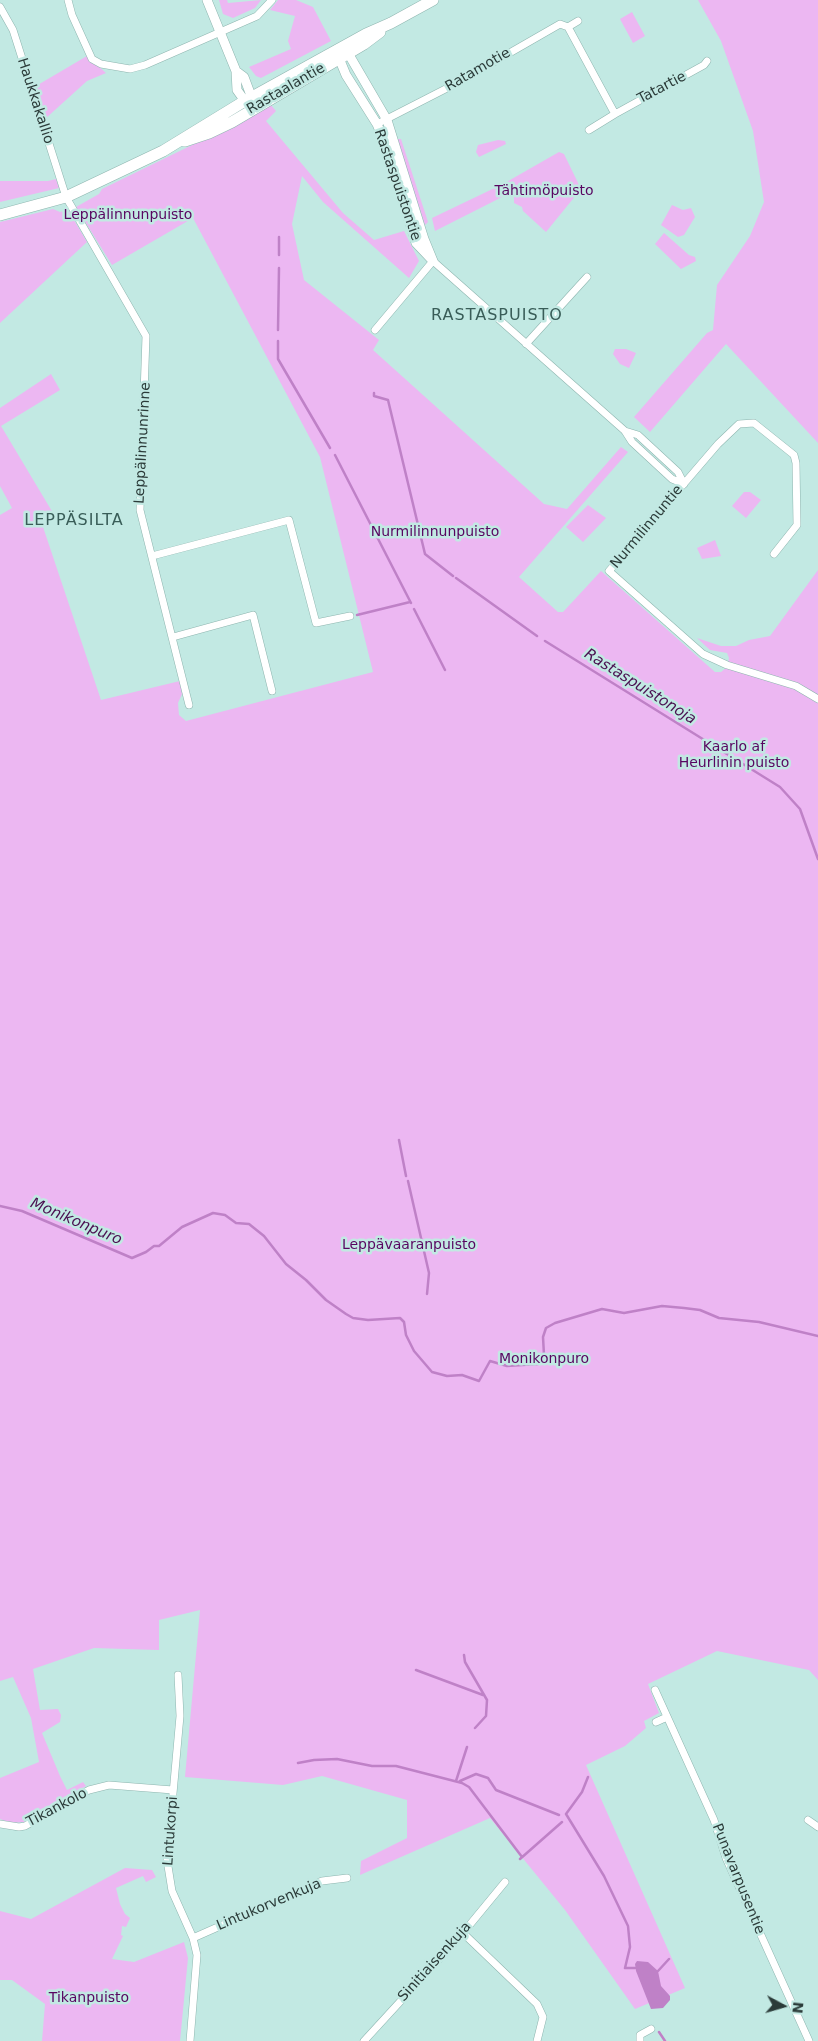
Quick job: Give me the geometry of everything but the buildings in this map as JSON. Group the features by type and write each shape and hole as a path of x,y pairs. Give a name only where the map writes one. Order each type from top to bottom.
{"main road":[{"name":"Rastaalantie","path":"0,215 66,197 175,145 209,134 250,102 369,41 391,23 433,0"}],"street":[{"path":"68,0 72,15 92,59 101,64 136,68 257,16 272,0"},
{"path":"207,0 236,71 244,77 250,102"},
{"name":"Haukkakallio","path":"0,7 13,30 66,197"},
{"name":"Ratamotie","path":"376,124 387,120 560,24 568,27 578,21"},
{"path":"568,27 615,114"},
{"name":"Rastaspuistontie","path":"342,54 387,120 424,239 433,261"},
{"name":"Rastaspuistontie","path":"342,54 346,75 376,124 385,143 416,244 625,431 638,435 678,472 684,484"},
{"name":"Tatartie","path":"589,130 704,66 707,60"},
{"name":"Leppälinnunrinne","path":"66,197 146,336 139,506 189,704"},
{"path":"375,330 433,261"},
{"path":"526,344 587,277"},
{"name":"Nurmilinnuntie","path":"774,554 797,525 797,467 794,456 754,423 739,424 718,444 609,570 704,654 717,661 796,686 818,699"},
{"path":"152,556 289,520 316,624 350,616"},
{"path":"173,637 253,615 272,691"},
{"name":"Lintukorpi","path":"178,1675 180,1716 167,1860 169,1879 176,1902 193,1938 198,1968 190,2041"},
{"name":"Punavarpusentie","path":"655,1690 714,1820 726,1858 808,2041"},
{"path":"656,1722 667,1717"},
{"name":"Tikankolo","path":"0,1824 25,1826 89,1790 109,1785 173,1790"},
{"path":"808,1820 818,1827"},
{"name":"Lintukorvenkuja","path":"193,1938 322,1881 347,1878"},
{"name":"Sinitiaisenkuja","path":"364,2041 463,1932 505,1882"},
{"path":"463,1932 537,2004 542,2017 537,2041"},
{"path":"640,2038 651,2029"}],"green space":[{"path":"219,0 227,0 228,3 261,0 255,8 233,18 223,14"},
{"path":"278,0 296,0 313,7 331,41 261,78 256,76 249,67 291,49 288,41 295,16 270,10"},
{"path":"698,0 818,0 818,443 726,344 650,432 634,417 707,333 713,330 717,285 750,236 764,202 753,131 721,41"},
{"path":"632,12 645,36 633,43 620,19"},
{"path":"87,56 106,73 87,81 45,119 36,86"},
{"name":"Leppävaaranpuisto","path":"270,104 276,111 266,121 343,213 374,240 404,231 419,261 409,278 323,202 302,176 292,224 304,280 379,340 373,350 544,504 567,509 621,447 628,452 519,577 558,612 563,612 601,571 715,672 721,672 727,667 729,658 727,653 710,650 697,638 721,646 736,646 749,640 770,636 818,570 818,1680 809,1670 717,1651 648,1684 659,1713 644,1721 646,1728 625,1746 586,1765 685,1988 635,2009 565,1910 490,1818 360,1875 361,1861 407,1838 407,1800 322,1776 283,1785 185,1777 200,1610 159,1620 159,1650 94,1648 33,1669 40,1710 58,1709 61,1715 60,1722 42,1733 60,1776 67,1790 83,1782 86,1786 24,1822 11,1823 0,1819 0,1778 39,1762 31,1718 13,1677 0,1681 0,515 12,508 0,486 0,408 51,374 60,390 1,426 53,513 40,518 101,700 180,681 182,694 178,703 179,715 186,721 373,672 320,457 193,218 112,265 76,207 99,194 102,189 231,126"},
{"path":"397,139 401,139 428,222 425,225"},
{"path":"498,140 505,141 506,144 479,157 476,152 478,145"},
{"name":"Tähtimöpuisto","path":"559,152 564,154 581,189 546,232 523,211 522,207 514,203 514,197 510,193 435,231 432,218 503,184"},
{"path":"56,179 59,188 0,202 0,181 48,181"},
{"path":"672,205 683,210 691,208 695,217 684,235 678,237 661,225"},
{"path":"53,209 60,212 68,210 87,242 0,323 0,222"},
{"path":"664,233 689,255 695,257 696,261 681,269 655,244"},
{"path":"615,349 626,349 636,353 629,368 620,364 613,354"},
{"path":"744,492 750,492 761,500 746,518 732,506"},
{"path":"588,505 606,518 583,542 566,527"},
{"path":"715,540 721,556 702,559 697,548"},
{"name":"Tikanpuisto","path":"125,1868 152,1870 156,1877 146,1882 143,1876 116,1888 120,1904 125,1914 130,1918 126,1927 122,1926 121,1935 123,1936 112,1959 134,1962 184,1942 188,1958 180,2041 42,2041 45,2004 12,1980 0,1980 0,1911 31,1919"}],"shaded area":[{"path":"637,1961 648,1962 658,1971 661,1986 670,1996 670,2000 663,2008 651,2009 636,1971 635,1964"}],"waterway":[{"path":"279,237 279,255"},
{"path":"278,330 279,268"},
{"path":"278,341 278,359 330,448"},
{"name":"Rastaspuistonoja","path":"374,393 374,396 388,400 425,554 453,576"},
{"path":"335,455 411,603"},
{"name":"Rastaspuistonoja","path":"456,578 537,636"},
{"path":"357,615 410,602"},
{"path":"414,609 445,670"},
{"name":"Rastaspuistonoja","path":"545,641 780,787 800,809 818,859"},
{"path":"399,1140 406,1176"},
{"path":"408,1181 429,1273 427,1294"},
{"name":"Monikonpuro","path":"0,1206 22,1211 132,1258 154,1246 159,1246 182,1227 213,1213 225,1215 236,1223 249,1224 264,1236 286,1264 326,1300 346,1314 353,1318 368,1320 400,1318 404,1322 406,1335 414,1351 432,1372 447,1376 462,1375 479,1381 490,1361 507,1366 538,1364 544,1355 543,1337 546,1328 555,1323 602,1309 624,1313 662,1306 700,1310 719,1318 759,1322 818,1336"},
{"path":"464,1655 465,1662 487,1700 486,1716 475,1728"},
{"path":"416,1670 483,1695"},
{"path":"456,1781 467,1747"},
{"path":"298,1763 337,1759 372,1766 396,1766 462,1783 469,1787 522,1857"},
{"path":"460,1781 476,1774 488,1778 496,1790 559,1815"},
{"path":"588,1777 582,1792 566,1814 604,1876 628,1926 630,1947 625,1968 635,1968"},
{"path":"520,1859 562,1822"},
{"path":"658,1971 669,1959"},
{"path":"659,2032 665,2041"}],"district":[{"name":"RASTASPUISTO","path":"497,316"},
{"name":"LEPPÄSILTA","path":"74,521"}],"park label":[{"name":"Leppälinnunpuisto","path":"128,215"},
{"name":"Nurmilinnunpuisto","path":"435,532"},
{"name":"Kaarlo af Heurlinin puisto","path":"734,756"}]}
